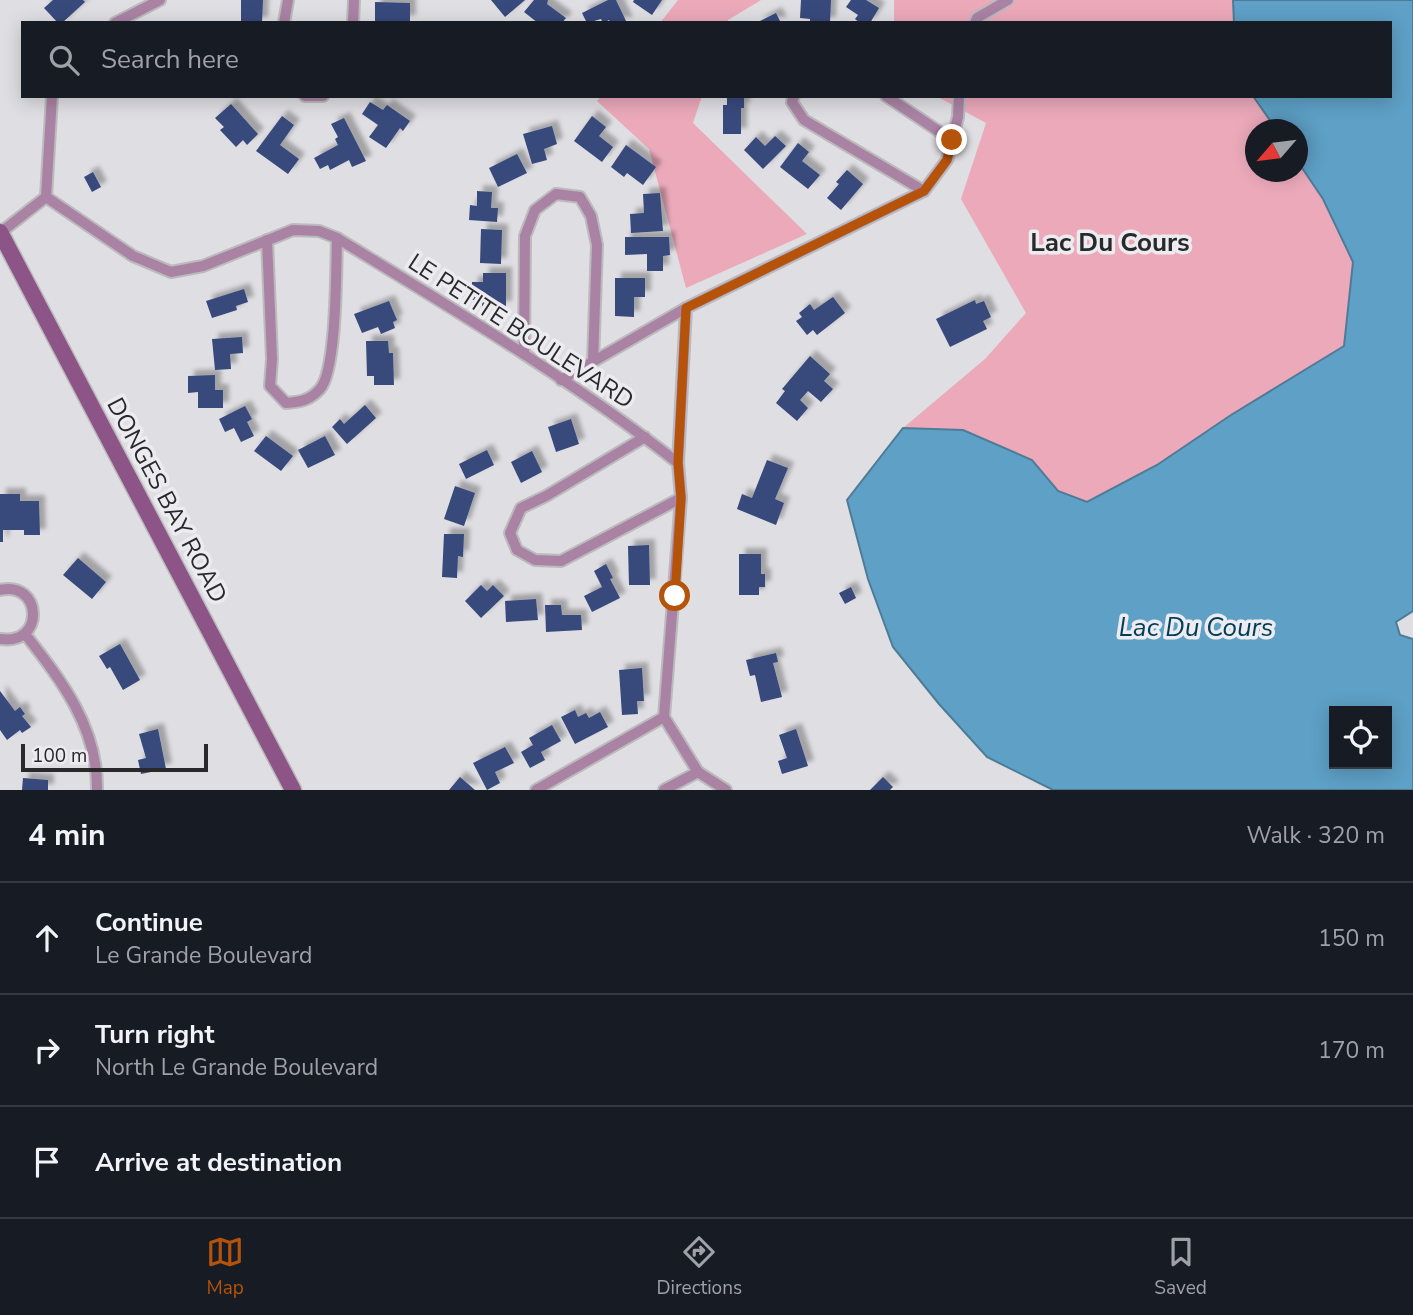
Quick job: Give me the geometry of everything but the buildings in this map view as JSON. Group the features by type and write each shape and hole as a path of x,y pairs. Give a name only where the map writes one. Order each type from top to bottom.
{"street":[{"path":"133,0 144,8"},
{"path":"119,21 160,0"},
{"path":"284,21 288,0"},
{"path":"353,21 354,0"},
{"path":"976,21 1008,0"},
{"path":"0,232 46,197 52,98"},
{"path":"793,98 792,102 804,120 924,191"},
{"path":"889,98 952,140"},
{"path":"561,380 686,308 924,191 947,160 958,117 959,98"},
{"path":"524,354 525,236 535,210 556,194 580,197 591,216 597,245 593,362"},
{"name":"LE PETITE BOULEVARD","path":"46,197 133,256 171,272 203,266 293,230 319,230 337,238 524,354 645,437 678,463"},
{"name":"DONGES BAY ROAD","path":"0,232 293,790"},
{"path":"267,240 272,359 270,386 286,403 305,402 322,387 331,359 337,238"},
{"path":"686,308 678,463 681,498 664,717 698,772 726,790"},
{"path":"645,437 521,508 510,533 517,550 535,560 561,561 681,498"},
{"path":"0,590 13,589 20,592 32,604 33,620 25,634 9,640 0,639"},
{"path":"25,634 68,691 87,727 97,767 97,790"},
{"path":"536,790 664,717"},
{"path":"664,790 698,772"}],"shaded area":[{"path":"678,0 761,0 728,21 662,21"},
{"path":"894,0 1233,0 1234,21 894,21"},
{"path":"599,98 701,98 693,123 807,234 686,288 649,149 597,101"},
{"path":"940,98 1254,98 1269,119 1245,119 1245,182 1308,182 1308,177 1323,199 1353,262 1345,346 1231,415 1157,465 1087,502 1058,491 1031,460 963,430 903,428 985,359 1026,313 961,199 986,123"}],"water":[{"name":"Lac Du Cours","path":"1233,0 1413,0 1413,611 1396,622 1400,635 1413,639 1413,790 1053,790 987,757 893,647 868,579 847,500 903,428 963,430 1032,460 1058,491 1087,502 1157,465 1231,415 1344,346 1353,262 1323,199 1308,177 1308,119 1269,119 1254,98 1392,98 1392,21 1234,21"}],"district":[{"name":"Lac Du Cours","path":"1110,242"}],"route":[{"path":"675,596 681,498 678,463 686,308 924,191 947,160 952,140"}]}
